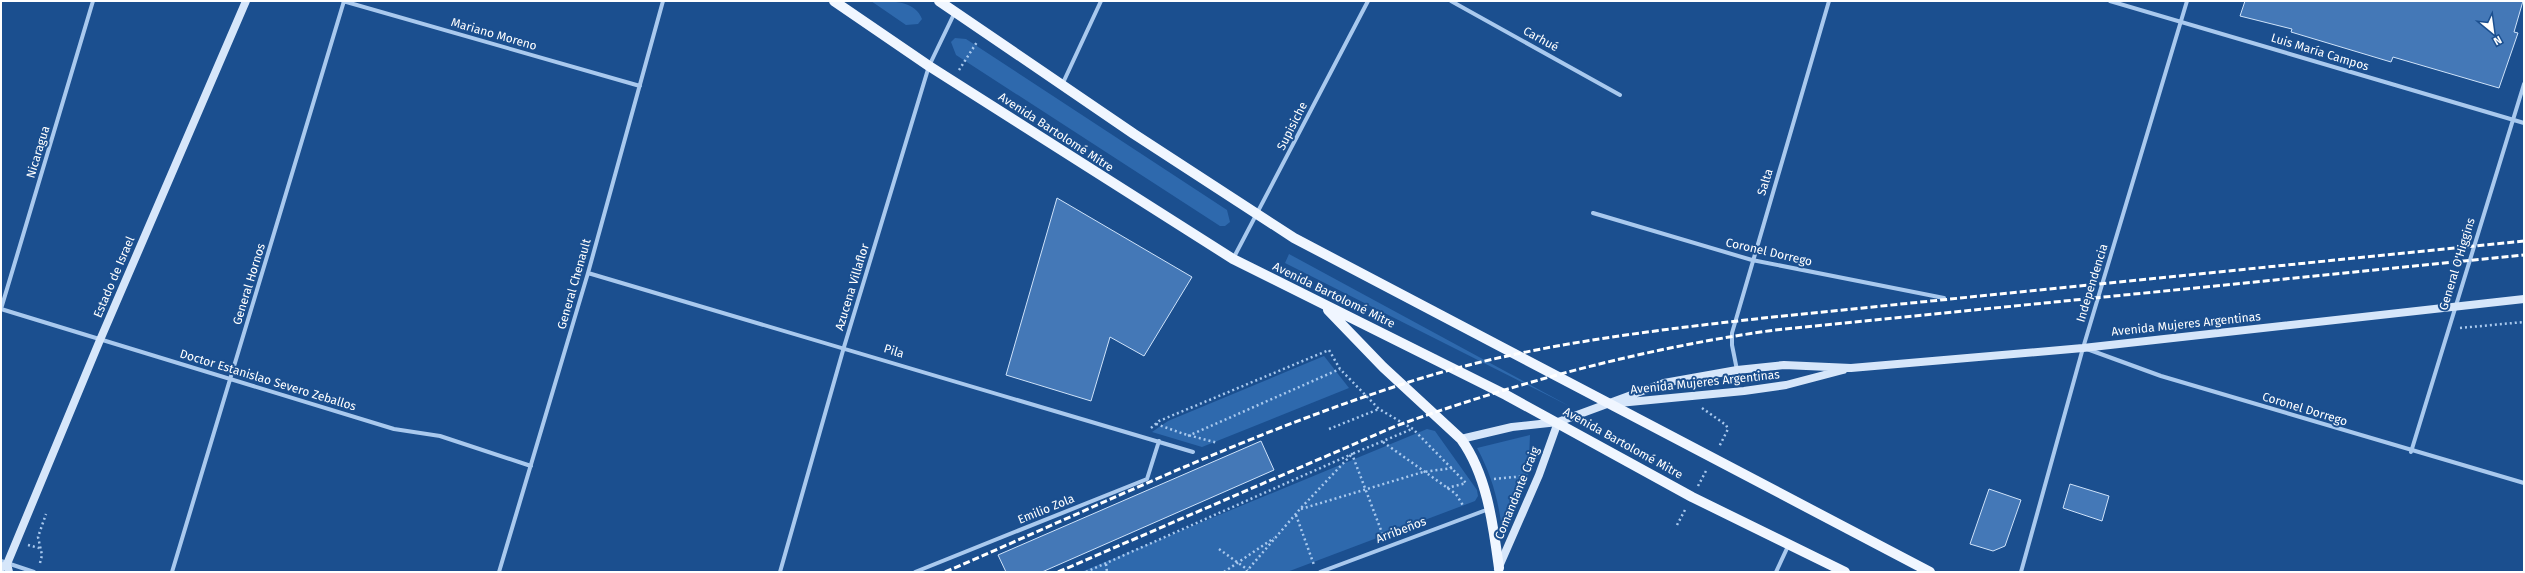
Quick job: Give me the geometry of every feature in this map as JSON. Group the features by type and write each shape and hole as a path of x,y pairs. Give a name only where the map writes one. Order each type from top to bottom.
{"main road":[{"name":"Estado de Israel","path":"3,564 246,1"},
{"name":"Avenida Bartolomé Mitre","path":"834,1 952,81 1233,259 1558,422 1692,497 1845,572"},
{"path":"939,1 1062,85 1294,238 1930,572"},
{"name":"Avenida Mujeres Argentinas","path":"1461,439 1512,427 1558,422 1664,383 1737,370 1784,365 1851,368 2083,348 2524,299"},
{"path":"1323,304 1383,367 1461,439 1471,453 1481,480 1489,509 1498,570"},
{"name":"Avenida Mujeres Argentinas","path":"1608,404 1744,391 1786,385 1851,368"},
{"name":"Comandante Craig","path":"1498,570 1540,475 1558,422"},
{"path":"3,564 9,572"}],"street":[{"name":"Nicaragua","path":"1,309 93,1"},
{"name":"Mariano Moreno","path":"343,1 640,86"},
{"name":"General Hornos","path":"172,572 343,1"},
{"name":"General Chenault","path":"499,572 588,273 664,1"},
{"path":"1062,85 1101,1"},
{"name":"Supisiche","path":"1233,259 1368,1"},
{"name":"Carhué","path":"1451,1 1620,95"},
{"name":"Salta","path":"1737,370 1732,345 1732,333 1752,260 1829,1"},
{"name":"Luis María Campos","path":"2110,1 2524,123"},
{"name":"Independencia","path":"2021,572 2083,348 2187,1"},
{"name":"Azucena Villaflor","path":"780,572 844,347 929,66 955,12"},
{"name":"General O'Higgins","path":"2411,452 2454,306 2524,84"},
{"name":"Coronel Dorrego","path":"1592,213 1752,260 1944,298"},
{"name":"Pila","path":"588,273 844,347 1193,452"},
{"name":"Doctor Estanislao Severo Zeballos","path":"1,309 394,429 440,436 531,466"},
{"name":"Coronel Dorrego","path":"2083,348 2161,376 2411,452 2524,483"},
{"name":"Emilio Zola","path":"915,572 1147,479 1159,441"},
{"name":"Arribeños","path":"1320,572 1469,515 1489,509"},
{"path":"1776,572 1789,544"},
{"path":"3,564 34,572"}],"path":[{"path":"952,81 984,31"},
{"path":"2448,329 2524,322"},
{"path":"1141,436 1156,424 1329,350 1340,369 1379,409 1413,429 1453,468 1466,483"},
{"path":"1188,436 1340,369"},
{"path":"1329,429 1379,409"},
{"path":"1156,424 1188,436 1218,443"},
{"path":"1086,572 1352,454 1413,429"},
{"path":"1382,442 1456,494 1469,515"},
{"path":"1352,454 1387,546"},
{"path":"1219,549 1247,571 1300,509 1352,454"},
{"path":"1300,509 1423,472 1453,468"},
{"path":"1447,488 1481,480 1540,475"},
{"path":"39,566 42,555 38,537 46,514"},
{"path":"1296,514 1316,572"},
{"path":"1224,572 1277,536"},
{"path":"1106,564 1107,572"}],"shaded area":[{"path":"871,1 886,1 908,5 919,13 922,19 918,24 906,25"},
{"path":"955,38 966,39 1227,210 1230,222 1225,226 1220,226 956,55 951,42"},
{"path":"1289,254 1571,407 1285,263"},
{"path":"1324,356 1349,388 1202,447 1152,432 1168,421"},
{"path":"1427,429 1435,431 1477,490 1478,496 1475,501 1287,572 1081,572"},
{"path":"1530,435 1528,480 1504,526 1501,522 1495,493 1489,475 1477,448"}],"building":[{"path":"2245,1 2523,1 2514,32 2518,33 2499,88 2393,57 2391,62 2291,32 2292,29 2240,16"},
{"path":"1057,198 1192,277 1144,356 1110,337 1091,401 1006,375"},
{"path":"1261,441 1274,470 1042,572 1006,572 998,555"},
{"path":"2070,484 2109,496 2102,521 2063,508"},
{"path":"1989,489 2021,500 2005,546 1993,551 1970,544"}],"railway":[{"path":"945,572 1172,472 1286,425 1344,404 1448,370 1539,349 1632,334 1773,317 2524,241"},
{"path":"1058,572 1396,426 1535,381 1582,368 1678,346 1775,330 2524,255"}]}
